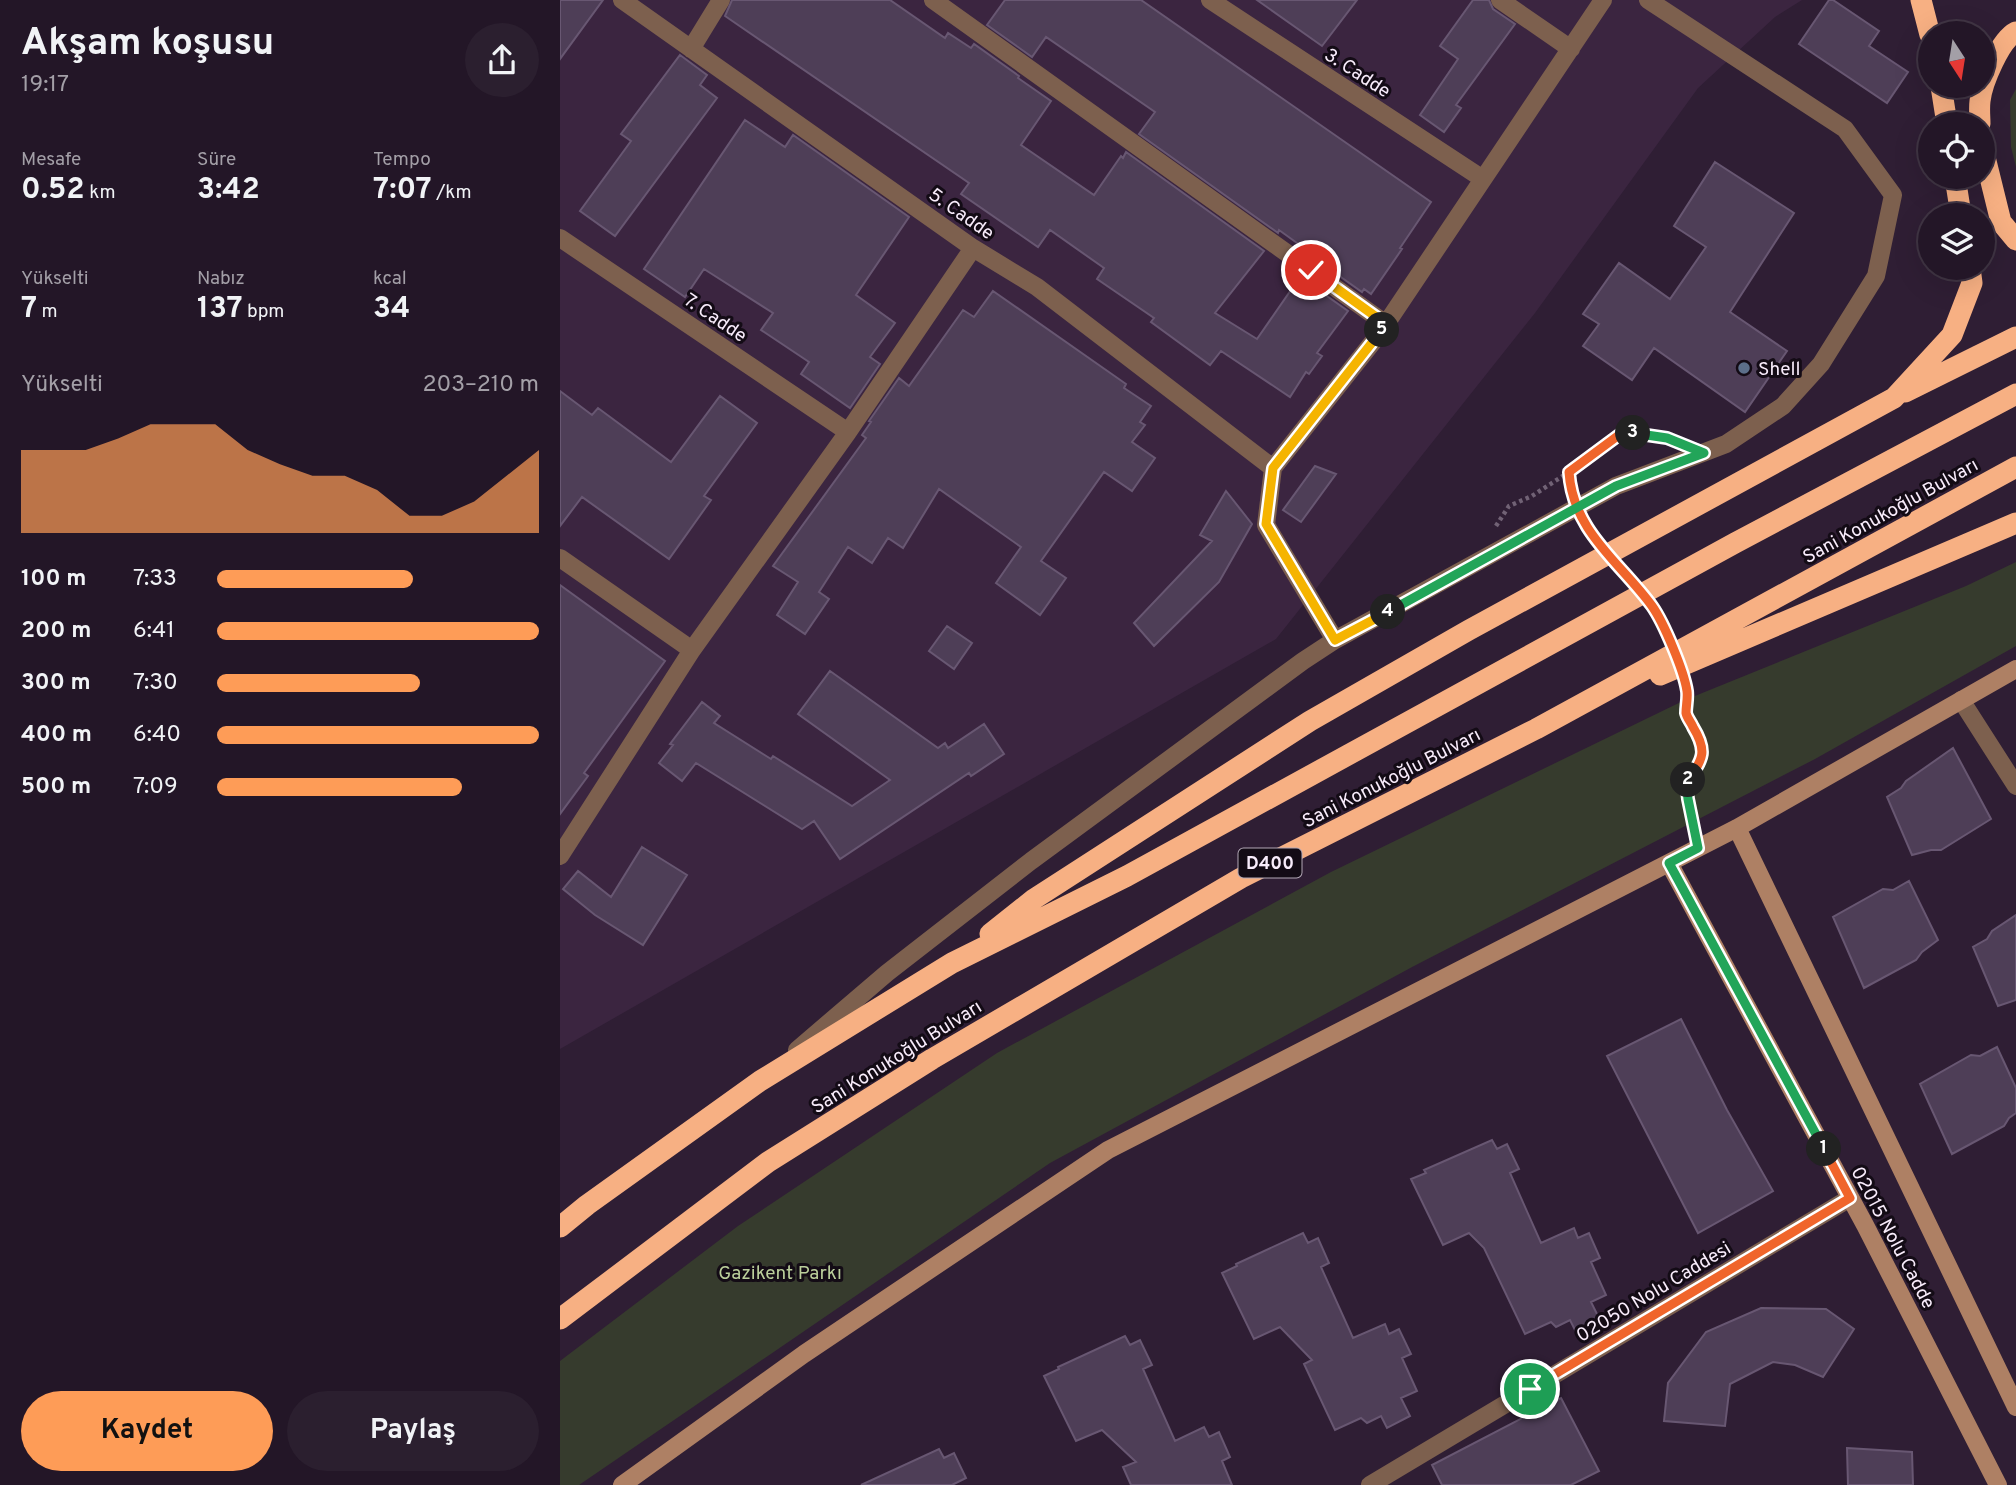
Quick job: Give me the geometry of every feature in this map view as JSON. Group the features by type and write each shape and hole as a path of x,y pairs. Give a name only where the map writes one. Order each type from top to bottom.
{"highway":[{"path":"1920,0 1926,21"},
{"path":"1980,112 1980,100 1991,66 2010,35 2016,32"},
{"path":"1993,189 2001,222 2016,240"},
{"path":"1894,398 1952,335 1971,280"},
{"path":"952,963 1034,899 1310,721 1469,630 1894,398 2016,337"},
{"name":"Sani Konukoğlu Bulvarı","path":"560,1227 760,1082 952,963 1127,876 1735,543 2016,394"},
{"name":"Sani Konukoğlu Bulvarı","path":"560,1319 768,1162 932,1059 1241,878 1536,729 2016,467"},
{"path":"1536,729 1988,537 2016,522"}],"street":[{"name":"5. Cadde","path":"622,0 973,248 1037,287 1273,468"},
{"path":"691,49 721,0"},
{"path":"933,0 1386,324"},
{"path":"1500,0 1571,49"},
{"path":"1335,640 1266,524 1273,468 1386,324 1603,0"},
{"path":"760,1082 887,974 1031,861 1303,661 1335,640 1616,486 1727,444 1783,406 1821,364 1876,276 1893,195 1845,129 1648,0"},
{"name":"3. Cadde","path":"1216,2 1483,179"},
{"name":"7. Cadde","path":"560,238 848,432"},
{"path":"560,856 692,650 848,432 973,248"},
{"path":"560,558 692,650"},
{"path":"622,1485 804,1354 1108,1150 1737,828 2016,669"},
{"path":"1961,700 2016,786"},
{"name":"02015 Nolu Cadde","path":"1737,828 2010,1379 2016,1407"},
{"name":"02015 Nolu Cadde","path":"1669,863 1850,1198 1998,1485"},
{"name":"02050 Nolu Caddesi","path":"1370,1485 1850,1198"}],"path":[{"path":"1698,848 1686,782 1695,772 1703,754 1701,741 1686,715 1687,690 1670,639 1653,607 1590,534 1570,491 1569,472 1623,432 1667,438 1704,453"}],"shaded area":[{"path":"560,0 1802,0 1775,17 1698,88 1535,313 1276,639 560,1049"}],"green space":[{"path":"2016,89 2016,167 2011,147 2010,100"},
{"name":"Gazikent Parkı","path":"2016,562 2016,646 1815,759 1414,966 1050,1163 579,1485 560,1485 560,1361 738,1226 997,1053 1331,872 1685,700 1966,586"}],"building":[{"path":"560,0 603,0 560,59"},
{"path":"732,0 890,0 945,38 948,33 971,48 974,44 1051,101 1021,145 1094,195 1126,152 1264,251 1215,313 1257,339 1300,277 1348,311 1317,353 1322,356 1309,374 1306,372 1290,397 1221,351 1210,365 1151,322 1154,318 1097,279 1104,268 1050,230 1038,247 961,194 969,183 725,16"},
{"path":"1005,0 1141,0 1431,202 1371,294 1364,289 1362,292 1279,230 1278,233 1139,134 1155,112 1046,37 1032,57 987,25"},
{"path":"1257,0 1357,0 1322,46"},
{"path":"1473,0 1489,0 1493,9 1515,24 1456,105 1461,108 1444,132 1420,115 1458,59 1440,46"},
{"path":"1829,0 1833,0 1879,31 1869,46 1908,72 1887,103 1799,44"},
{"path":"680,55 707,75 700,85 717,98 615,236 580,211 631,141 621,134"},
{"path":"745,120 785,147 793,135 909,217 856,295 895,323 870,357 880,364 850,408 801,374 809,362 761,330 773,313 704,269 685,297 644,269"},
{"path":"1715,162 1794,213 1730,312 1787,351 1745,412 1654,348 1632,380 1583,346 1599,324 1583,314 1619,263 1670,299 1706,247 1674,226"},
{"path":"993,291 1126,384 1124,388 1151,406 1140,422 1145,425 1132,442 1155,458 1132,491 1104,472 1041,561 1066,578 1040,615 996,583 1021,547 939,489 903,548 888,538 872,563 848,547 819,592 829,599 805,634 777,615 798,582 773,566 866,438 862,435 871,422 869,421 899,378 909,386 963,310 974,317"},
{"path":"560,391 592,415 598,408 671,462 720,396 757,423 704,496 711,500 669,559 582,497 560,526"},
{"path":"1315,466 1336,474 1301,522 1283,510"},
{"path":"1226,491 1252,524 1219,582 1154,646 1134,623 1212,541 1200,535"},
{"path":"560,585 665,661 584,773 588,776 560,814"},
{"path":"947,626 972,643 954,669 929,651"},
{"path":"830,671 938,748 945,743 948,748 984,724 1004,754 971,776 969,773 840,859 814,821 802,829 696,763 682,781 659,763 702,702 720,716 714,723 771,759 773,756 852,806 890,780 798,714"},
{"path":"1953,748 1991,819 1941,850 1912,855 1887,797"},
{"path":"642,847 687,875 643,945 595,915 563,889 578,871 611,897"},
{"path":"1909,881 1938,940 1916,960 1864,988 1833,917 1883,889 1893,890"},
{"path":"2016,915 2016,1000 1998,1006 1973,947"},
{"path":"1681,1019 1727,1110 1773,1191 1698,1233 1607,1056"},
{"path":"1997,1047 2016,1088 2016,1113 2004,1126 1952,1154 1920,1084 1971,1055 1980,1056"},
{"path":"1492,1140 1497,1149 1507,1144 1519,1169 1510,1173 1541,1243 1574,1228 1578,1238 1589,1233 1600,1258 1591,1262 1606,1295 1591,1302 1600,1320 1576,1332 1570,1320 1556,1327 1551,1322 1525,1334 1484,1248 1469,1233 1443,1245 1411,1179 1426,1173 1424,1170"},
{"path":"1303,1233 1308,1243 1318,1238 1329,1263 1321,1267 1353,1338 1385,1324 1389,1334 1399,1329 1411,1354 1402,1358 1417,1391 1401,1398 1410,1416 1387,1428 1381,1416 1367,1423 1361,1418 1335,1430 1304,1364 1312,1360 1280,1327 1254,1339 1222,1273"},
{"path":"1761,1308 1826,1309 1854,1329 1823,1377 1795,1365 1773,1362 1730,1384 1725,1426 1664,1421 1668,1383 1706,1332"},
{"path":"1125,1336 1130,1345 1140,1340 1152,1365 1143,1369 1175,1441 1204,1427 1209,1437 1219,1432 1230,1457 1222,1461 1232,1485 1131,1485 1123,1467 1136,1462 1102,1430 1076,1441 1044,1376"},
{"path":"1561,1398 1599,1471 1571,1485 1442,1485 1432,1465"},
{"path":"1847,1448 1912,1452 1913,1485 1848,1485"},
{"path":"939,1449 944,1458 954,1453 966,1478 952,1485 861,1485"}],"place":[{"name":"Shell","path":"1744,368"}],"route":[{"path":"1311,270 1386,324 1273,468 1266,524 1335,640 1541,528 1616,486 1704,453 1667,438 1623,432 1569,472 1570,491 1590,534 1653,607 1670,639 1687,690 1686,715 1701,741 1703,754 1695,772 1686,782 1698,848 1669,863 1850,1198 1530,1389"}]}
